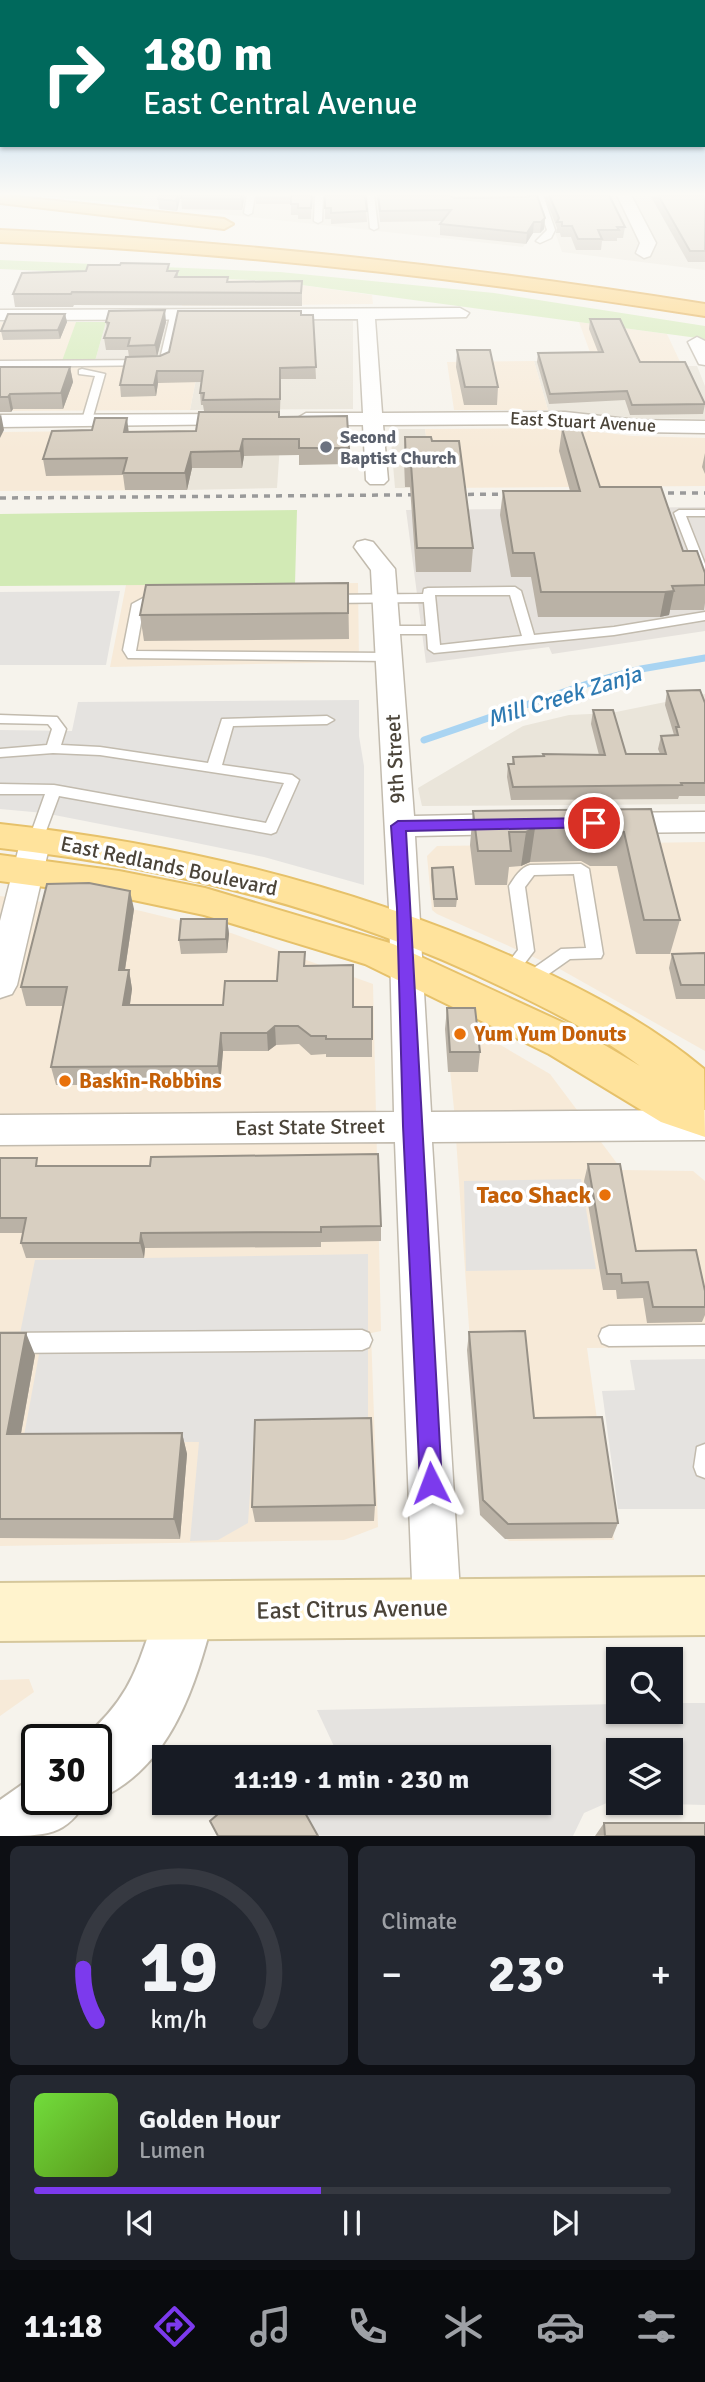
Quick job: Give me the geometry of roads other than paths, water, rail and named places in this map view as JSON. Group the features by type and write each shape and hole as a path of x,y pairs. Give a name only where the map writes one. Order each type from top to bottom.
{"highway":[{"path":"424,281 641,299 705,310"},
{"path":"609,281 705,294"}],"main road":[{"name":"East Redlands Boulevard","path":"0,836 21,859 205,902 304,930 406,947 518,976 579,1007 662,1056 705,1098"},
{"name":"East Redlands Boulevard","path":"406,947 677,1109 705,1119"},
{"name":"East Citrus Avenue","path":"0,1612 705,1606"}],"street":[{"path":"366,313 377,480"},
{"path":"0,315 460,313"},
{"path":"696,342 705,360"},
{"name":"East Stuart Avenue","path":"291,419 565,418 638,426 705,427"},
{"path":"0,421 264,419"},
{"name":"9th Street","path":"365,547 383,569 406,947 412,1126 437,1608"},
{"path":"580,824 705,822"},
{"path":"398,826 538,824"},
{"path":"0,985 21,859"},
{"name":"East State Street","path":"0,1130 705,1125"},
{"path":"112,1756 142,1725 157,1701 169,1672 186,1611"},
{"path":"6,1836 34,1815"}],"lane":[{"path":"0,365 159,363 164,361 174,314"},
{"path":"41,372 100,374 87,420"},
{"path":"705,513 679,513 705,578"},
{"path":"530,640 515,591 428,592 434,649 530,640 614,631 705,616"},
{"path":"319,599 430,598"},
{"path":"172,600 145,601 138,604 129,650 132,656 388,644 432,630"},
{"path":"0,719 52,720 59,729 53,749"},
{"path":"214,768 227,722 327,720"},
{"path":"0,754 53,749 100,751 292,780 271,830 54,790 0,789"},
{"path":"21,859 54,790"},
{"path":"581,869 595,954 567,953 518,976 526,951 517,886 530,870 581,869"},
{"path":"609,1336 705,1335"},
{"path":"0,1343 362,1340"},
{"path":"705,1455 705,1466"}],"waterway":[{"name":"Mill Creek Zanja","path":"424,740 593,682 641,669 705,658"}],"railway":[{"path":"644,493 705,493"},
{"path":"0,498 521,494"}],"place":[{"name":"Second Baptist Church","path":"326,447"},
{"name":"Yum Yum Donuts","path":"460,1034"},
{"name":"Baskin-Robbins","path":"65,1081"},
{"name":"Taco Shack","path":"605,1195"}]}
